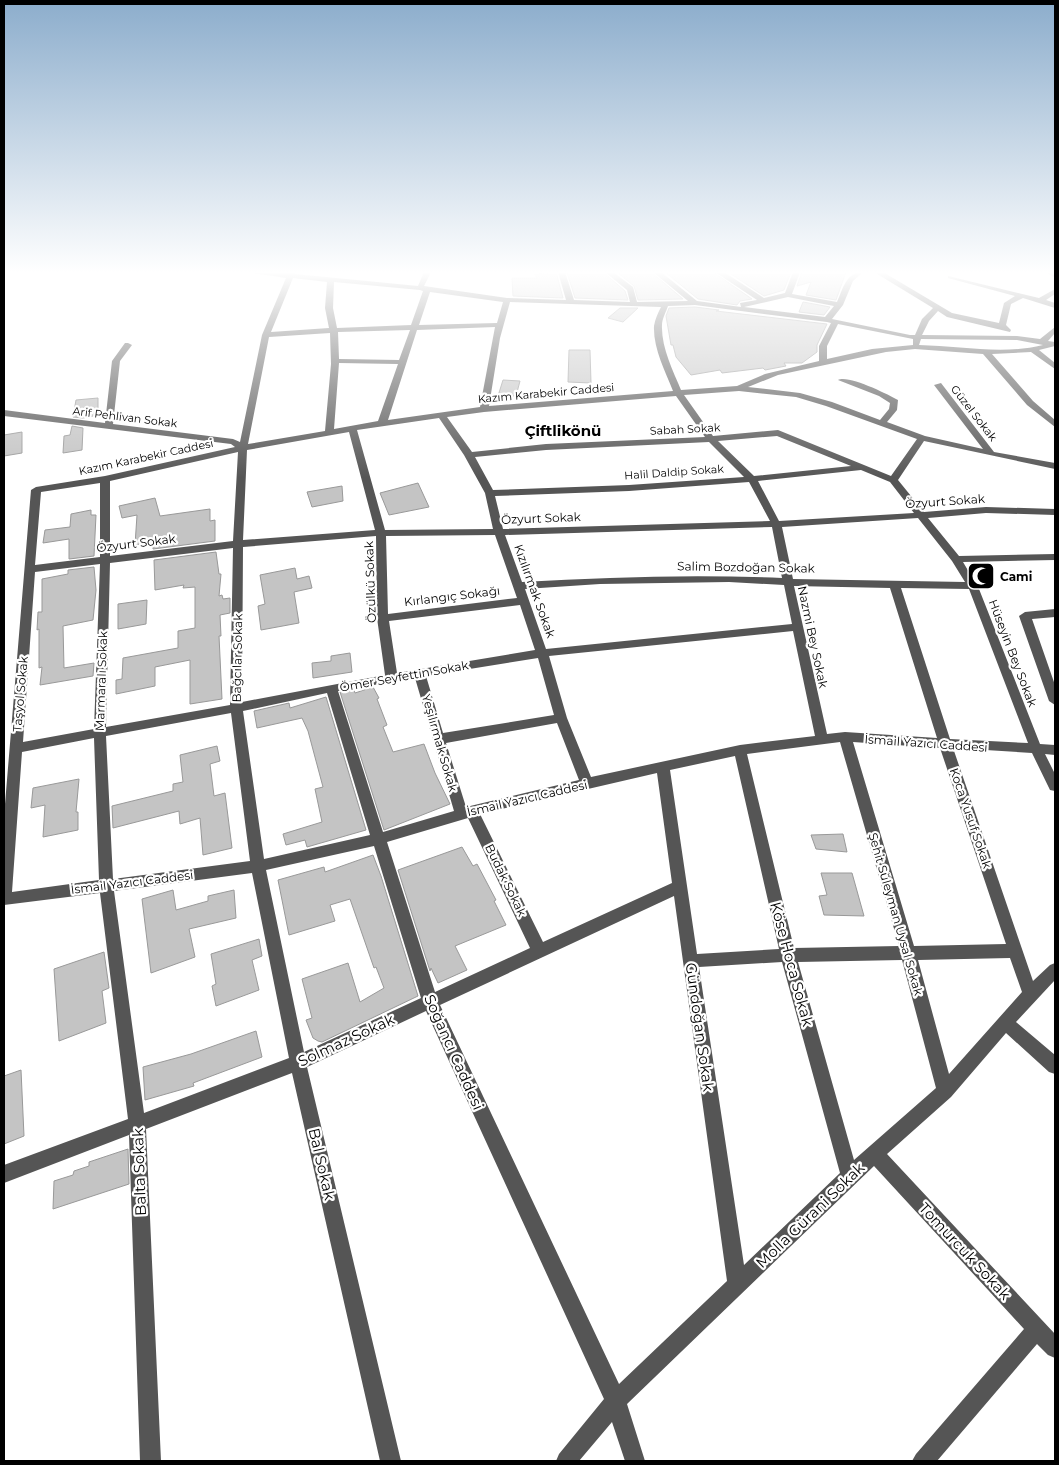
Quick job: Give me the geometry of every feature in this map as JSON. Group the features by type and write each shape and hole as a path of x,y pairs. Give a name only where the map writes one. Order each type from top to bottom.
{"street":[{"name":"Bağcılar Sokak","path":"258,866 236,708 238,544 243,448 265,340"},
{"path":"329,432 335,361 334,340"},
{"path":"382,422 409,340"},
{"path":"484,409 496,340"},
{"name":"Nazmi Bey Sokak","path":"660,340 666,364 678,393 710,440 752,479 776,524 822,740"},
{"path":"823,362 825,340"},
{"path":"916,347 917,340"},
{"path":"1032,340 1054,344"},
{"path":"739,388 752,380 881,350 916,347 986,352 1034,350 1054,344"},
{"path":"109,425 116,362 128,345"},
{"path":"1034,350 1055,367"},
{"path":"986,352 1030,403 1055,424"},
{"path":"335,361 403,362"},
{"path":"842,380 882,394 895,402 894,410 881,424"},
{"name":"Güzel Sokak","path":"938,385 991,454"},
{"name":"Kazım Karabekir Caddesi","path":"36,490 105,478 243,448 382,422 484,409 739,388 798,395 829,404 922,438 1055,466"},
{"name":"Arif Pehlivan Sokak","path":"4,413 233,442 243,448"},
{"name":"Kızılırmak Sokak","path":"442,415 469,455 490,493 499,532 542,653 561,718 587,783"},
{"name":"Özülkü Sokak","path":"352,428 381,533 383,618 392,679"},
{"name":"Sabah Sokak","path":"469,455 546,447 710,440 778,434 893,480"},
{"path":"893,480 922,438"},
{"name":"Halil Daldip Sokak","path":"490,493 629,488 752,479 860,468"},
{"name":"Marmaralı Sokak","path":"105,478 105,559 100,733 106,884"},
{"name":"Hüseyin Bey Sokak","path":"893,480 956,559 972,586 1036,749 1055,786"},
{"name":"Taşyol Sokak","path":"4,899 36,490"},
{"name":"Özyurt Sokak","path":"30,569 238,544 381,533 499,532 820,523 986,510 1055,512"},
{"path":"956,559 1055,557"},
{"name":"Salim Bozdoğan Sokak","path":"519,586 600,581 709,579 972,586"},
{"name":"Koca Yusuf Sokak","path":"894,584 1030,994"},
{"name":"Kırlangıç Sokağı","path":"383,618 524,601"},
{"path":"1055,613 1025,616 1055,701"},
{"name":"Ömer Seyfettin Sokak","path":"15,748 236,708 331,688 542,653 686,636 797,627"},
{"name":"Yeşilırmak Sokak","path":"419,673 439,739 466,812"},
{"name":"Soğancı Caddesi","path":"331,688 430,1002 616,1401 635,1461"},
{"path":"439,739 561,718"},
{"name":"İsmail Yazıcı Caddesi","path":"4,899 106,884 258,866 378,839 466,812 587,783 740,750 845,737 1055,750"},
{"name":"Şehit Süleyman Uysal Sokak","path":"845,737 908,952 945,1091"},
{"name":"Köse Hoca Sokak","path":"740,750 788,954 850,1176"},
{"name":"Gündoğan Sokak","path":"663,768 737,1285"},
{"name":"Budak Sokak","path":"466,812 539,950"},
{"name":"Bal Sokak","path":"258,866 298,1063 391,1461"},
{"name":"Balta Sokak","path":"106,884 137,1123 150,1461"},
{"name":"Solmaz Sokak","path":"4,1174 298,1063 680,886"},
{"path":"690,961 788,954 1016,951"},
{"name":"Molla Gürani Sokak","path":"566,1461 616,1401 850,1176 945,1091 1030,994 1055,970"},
{"path":"1006,1023 1055,1066"},
{"name":"Tomurcuk Sokak","path":"875,1154 1055,1348"},
{"path":"923,1461 1037,1329"}],"building":[{"path":"670,340 819,340 817,352 802,363 784,363 786,366 765,370 763,368 722,373 720,370 691,375 676,357 673,345 671,345"},
{"path":"569,350 590,350 591,383 568,382"},
{"path":"503,380 520,381 516,396 498,396"},
{"path":"98,398 98,415 83,418 73,417 76,400"},
{"path":"72,426 83,428 82,450 63,453 64,436 70,435"},
{"path":"22,432 22,453 4,456 4,435"},
{"path":"418,483 429,507 389,515 380,493"},
{"path":"342,486 343,501 312,507 307,492"},
{"path":"155,498 160,516 210,509 210,521 215,520 215,541 153,549 153,542 135,545 137,515 122,518 119,506"},
{"path":"91,510 91,515 96,515 94,556 69,559 69,539 43,543 45,530 70,527 71,514"},
{"path":"216,552 219,574 221,574 219,596 222,595 223,599 230,598 230,613 220,615 222,699 190,704 190,660 155,667 155,686 116,694 116,680 122,679 123,658 178,648 178,631 195,628 195,587 183,588 184,585 155,590 154,560"},
{"name":"Cami","path":"971,566 991,570 992,586 978,583 971,572"},
{"path":"94,567 96,590 93,620 63,626 64,668 94,663 93,676 40,685 42,667 39,668 39,629 37,630 38,612 42,612 42,579 68,574 68,570"},
{"path":"295,568 297,579 309,576 312,588 294,592 299,623 261,630 258,606 265,604 260,575"},
{"path":"147,600 146,624 118,629 118,604"},
{"path":"350,653 352,672 313,678 312,663 331,661 331,656"},
{"path":"373,687 379,698 377,699 387,725 383,727 393,752 424,744 450,804 384,830 340,692 354,690 355,693"},
{"path":"326,697 366,830 307,847 305,840 286,845 283,834 322,822 315,789 323,787 308,731 302,718 257,728 254,711 289,703 290,708"},
{"path":"217,746 220,761 210,764 214,796 225,793 232,848 203,855 200,818 180,824 179,811 113,828 112,806 173,791 173,784 183,782 180,755"},
{"path":"79,779 76,812 78,812 78,830 43,837 45,805 31,808 33,788"},
{"path":"843,834 847,852 816,849 811,835"},
{"path":"462,847 473,866 477,864 496,900 494,901 506,925 455,946 467,970 438,983 431,968 430,971 398,870"},
{"path":"373,855 418,996 322,1042 318,1041 313,1038 306,1020 312,1018 302,979 348,963 360,1002 384,988 376,967 374,968 350,899 330,905 335,921 289,935 278,880 324,867 325,872"},
{"path":"821,873 852,873 864,916 824,915 819,896 827,895"},
{"path":"173,890 176,910 208,901 208,896 234,890 236,918 189,929 195,957 151,973 142,899"},
{"path":"259,939 262,956 252,960 259,990 216,1006 212,986 216,984 211,954"},
{"path":"104,952 109,988 102,991 106,1023 59,1041 54,969"},
{"path":"256,1031 262,1057 193,1083 194,1086 145,1100 143,1067 191,1054"},
{"path":"21,1070 24,1136 4,1144 4,1076"},
{"path":"128,1149 129,1184 53,1209 54,1181 73,1175 74,1171 89,1166 89,1162"}],"place":[{"name":"Cami","path":"981,576"}],"district":[{"name":"Çiftlikönü","path":"563,430"}]}
